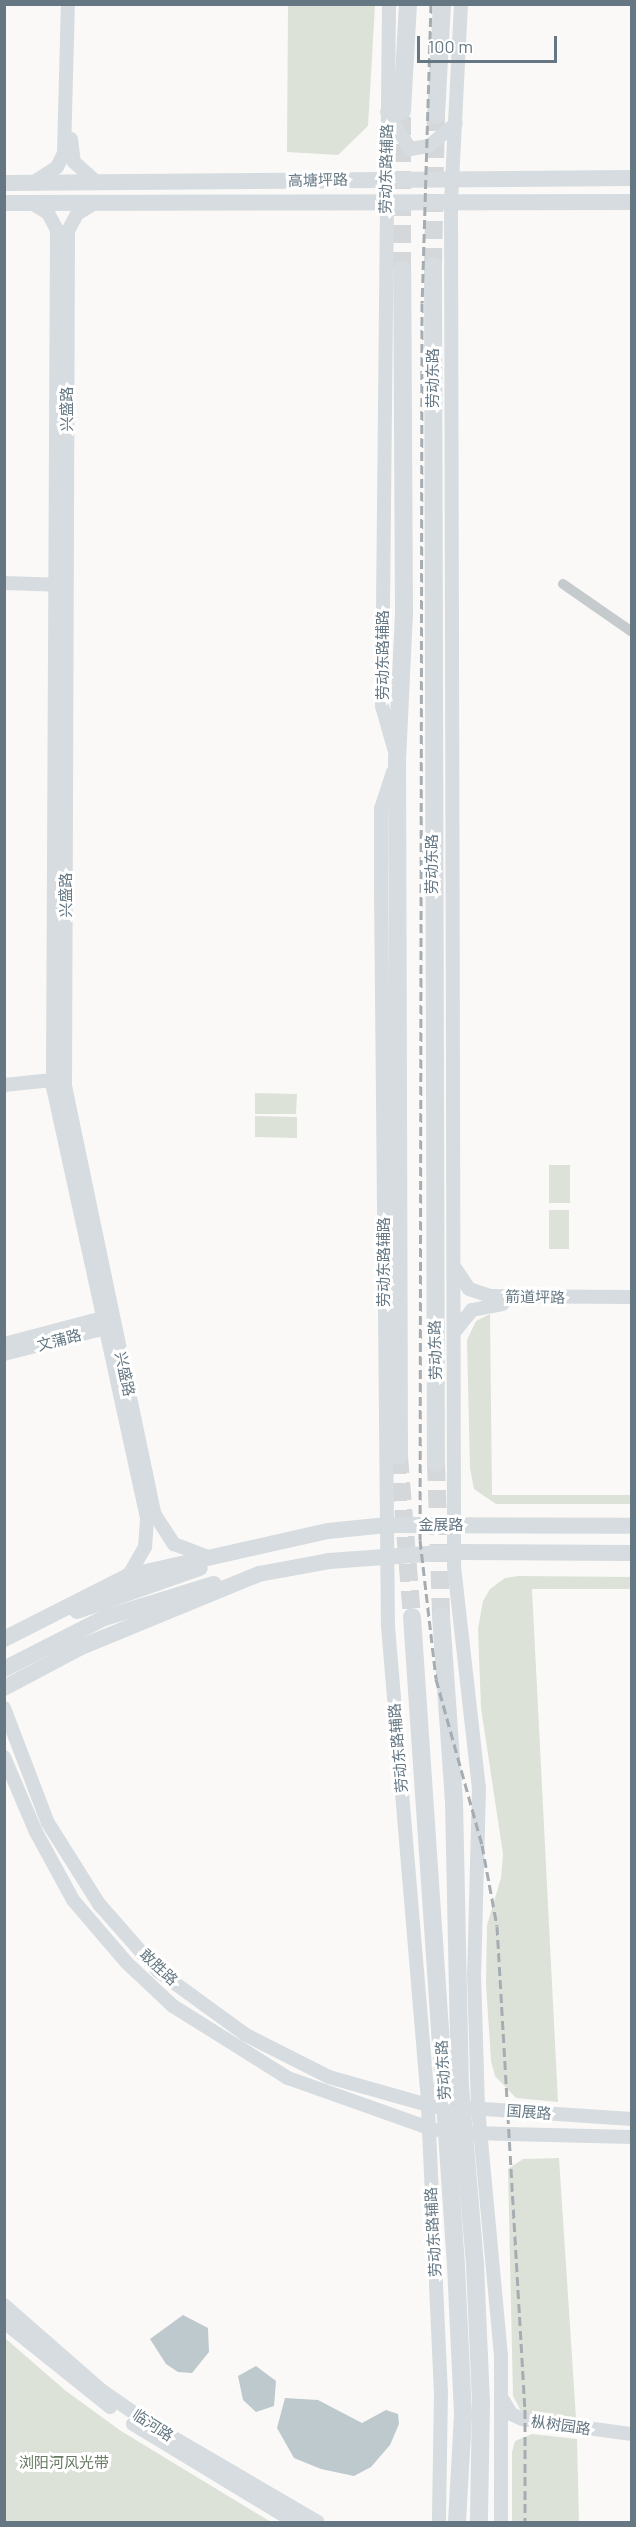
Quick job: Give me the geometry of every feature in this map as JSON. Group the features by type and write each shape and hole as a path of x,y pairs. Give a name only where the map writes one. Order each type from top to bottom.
{"highway":[{"path":"395,111 408,4"},
{"path":"436,115 442,4"},
{"name":"劳动东路","path":"434,266 432,802 436,1462"},
{"name":"劳动东路","path":"399,1456 397,760 404,615 402,270"},
{"name":"劳动东路","path":"441,1616 454,1801 453,2108 437,2130 456,2266 463,2415 458,2523"},
{"name":"劳动东路","path":"412,1617 453,2108 472,2133 481,2402 479,2523"}],"main road":[{"path":"32,183 57,167 64,153 68,4"},
{"path":"74,4 71,153 78,168 98,183"},
{"name":"劳动东路辅路","path":"389,4 395,111 386,179 382,706 397,760 381,808 388,1626 453,2108"},
{"path":"453,2108 474,1973 479,1788 454,1552 450,707 454,602 451,204 461,4"},
{"path":"395,111 410,149 429,146 456,123"},
{"name":"高塘坪路","path":"4,183 632,178"},
{"name":"高塘坪路","path":"4,203 632,202"},
{"name":"兴盛路","path":"31,203 48,213 57,230 61,589 59,1075 147,1519 145,1547 128,1576"},
{"name":"兴盛路","path":"61,589 68,231 77,214 94,203"},
{"path":"4,583 61,589"},
{"path":"4,591 61,589"},
{"path":"432,802 450,707"},
{"path":"4,1077 59,1075"},
{"path":"4,1085 59,1075"},
{"name":"箭道坪路","path":"454,1265 469,1289 490,1296 632,1297"},
{"name":"箭道坪路","path":"454,1333 463,1317 490,1304 632,1305"},
{"name":"兴盛路","path":"108,1322 155,1515 174,1544 210,1557"},
{"name":"文蒲路","path":"4,1344 108,1322"},
{"name":"文蒲路","path":"4,1354 108,1322"},
{"name":"金展路","path":"4,1639 128,1576 210,1557 253,1551 328,1531 387,1526 454,1525 632,1527"},
{"name":"金展路","path":"186,1582 253,1551"},
{"name":"金展路","path":"186,1582 387,1556 454,1552 632,1553"},
{"name":"金展路","path":"4,1688 81,1647 259,1574"},
{"path":"4,1649 88,1606 186,1582"},
{"path":"4,1669 104,1618 186,1582"},
{"name":"敢胜路","path":"4,1708 48,1823 99,1904 158,1971 246,2035 329,2077 453,2108"},
{"name":"敢胜路","path":"4,1757 36,1832 73,1900 127,1963 173,2006 288,2078 364,2108 404,2118 437,2130"},
{"name":"国展路","path":"453,2108 632,2119"},
{"name":"劳动东路辅路","path":"437,2130 441,2391 439,2523"},
{"name":"国展路","path":"437,2130 632,2137"},
{"path":"472,2133 501,2397 501,2523"},
{"name":"临河路","path":"4,2305 101,2390 150,2424 318,2523"},
{"name":"临河路","path":"4,2322 92,2395 150,2436 295,2523"},
{"name":"枞树园路","path":"501,2397 508,2411 522,2419 632,2436"},
{"name":"枞树园路","path":"502,2442 510,2430 522,2425 632,2436"}],"street":[{"path":"563,585 632,632"}],"green space":[{"path":"288,5 375,5 368,126 338,155 287,152"},
{"path":"255,1093 297,1094 296,1114 255,1114"},
{"path":"255,1116 297,1117 297,1138 255,1137"},
{"path":"549,1165 570,1165 570,1203 549,1203"},
{"path":"549,1210 569,1210 569,1249 549,1249"},
{"path":"490,1314 492,1495 631,1495 631,1504 496,1504 474,1489 470,1468 467,1340 476,1321"},
{"path":"518,1576 631,1577 631,1589 532,1589 558,2102 516,2098 495,2076 491,2061 486,1984 487,1925 501,1878 503,1854 481,1708 478,1629 483,1601 490,1589 505,1578"},
{"path":"559,2158 576,2418 522,2413 513,2396 508,2169 523,2159"},
{"name":"浏阳河风光带","path":"5,2338 66,2391 121,2431 271,2522 5,2522"},
{"path":"532,2434 577,2439 579,2522 512,2522 512,2452 515,2441"}],"shaded area":[{"path":"183,2315 208,2328 209,2352 192,2373 178,2372 166,2364 150,2339"},
{"path":"256,2366 276,2381 274,2406 256,2412 243,2400 238,2376"},
{"path":"285,2398 318,2400 362,2423 386,2410 398,2414 399,2424 390,2445 371,2467 354,2476 321,2469 294,2458 277,2428"}],"tunnel":[{"path":"402,111 402,270"},
{"path":"433,266 436,115"},
{"path":"399,1456 412,1617"},
{"path":"436,1463 441,1616"}],"railway":[{"path":"431,4 422,303 420,1540 436,1679 482,1845 497,1926 525,2409 525,2522"}]}
